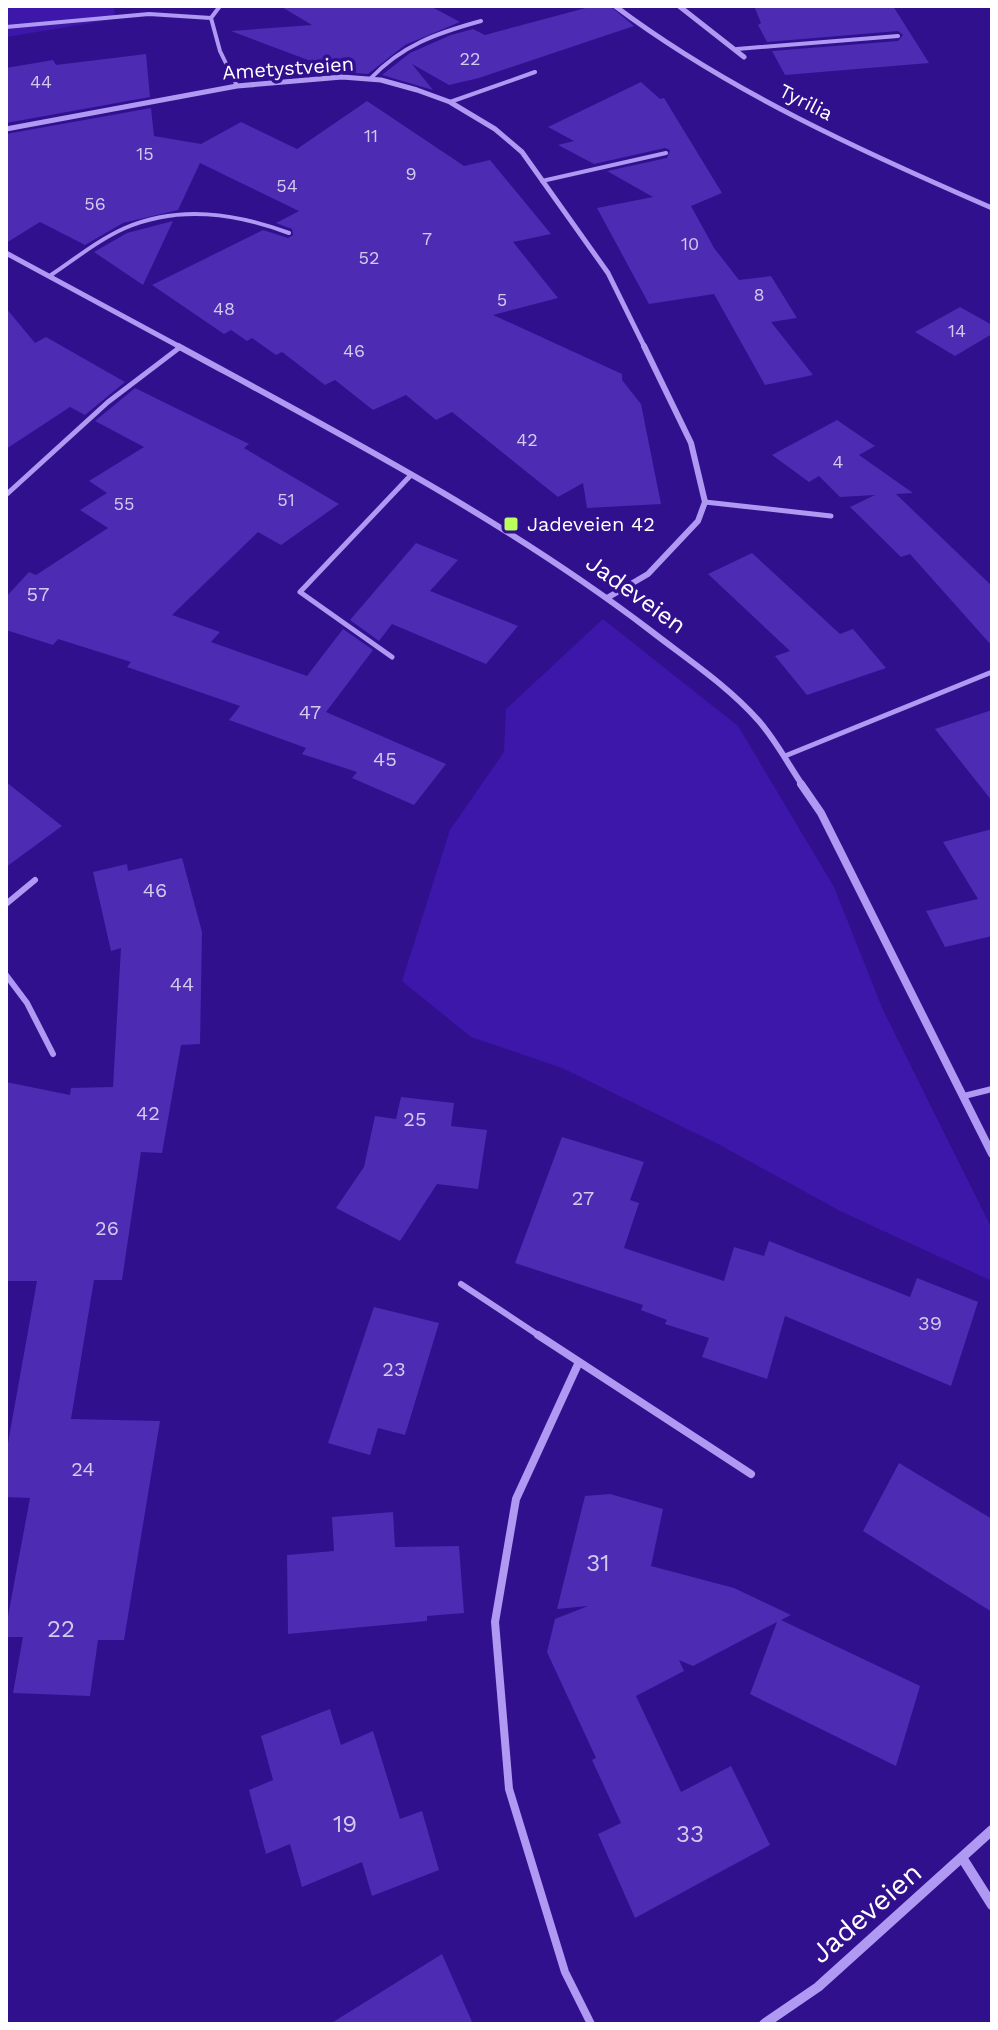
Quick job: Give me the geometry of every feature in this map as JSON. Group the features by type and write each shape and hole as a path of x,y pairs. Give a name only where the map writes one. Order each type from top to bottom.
{"street":[{"name":"Tyrilia","path":"615,6 644,29 709,70 902,169 992,208"},
{"path":"679,6 744,57"},
{"name":"Ametystveien","path":"6,129 237,86 342,77 381,80 450,102 495,129 522,152 608,273 691,443 705,502"},
{"name":"Jadeveien","path":"8,255 51,275 506,531 607,598 722,686 759,721 821,813 992,1154"},
{"path":"607,598 648,574 698,521 705,502"},
{"name":"Jadeveien","path":"764,2024 818,1987 992,1830"},
{"path":"963,1859 992,1905"}],"lane":[{"path":"211,18 220,6"},
{"path":"6,27 149,14 211,18"},
{"path":"211,18 220,51 237,86"},
{"path":"370,79 390,56 412,41 481,21"},
{"path":"737,49 898,36"},
{"path":"450,102 535,72"},
{"path":"542,181 666,153"},
{"path":"51,275 126,228 178,214 215,213 251,218 289,233"},
{"path":"7,494 108,402 179,348"},
{"path":"392,657 300,592 411,475"},
{"path":"705,502 831,516"},
{"path":"785,756 992,672"},
{"path":"6,904 35,880"},
{"path":"6,975 27,1003 53,1054"},
{"path":"964,1096 992,1089"},
{"path":"461,1284 751,1474"},
{"path":"579,1362 516,1499 495,1622 509,1789 565,1972 591,2024"}],"shaded area":[{"path":"6,6 113,6 116,19 6,37"},
{"path":"603,619 738,726 834,887 883,1010 992,1229 992,1281 840,1211 720,1145 562,1068 471,1037 402,981 450,830 504,752 506,709"}],"building":[{"path":"280,6 430,6 460,22 405,45 368,74 340,72 231,31 312,25"},
{"path":"593,6 610,6 634,26 479,78 449,85 412,64 433,90 382,75 410,53 451,35 473,29 485,35"},
{"path":"754,6 893,6 929,63 785,75 772,51 898,41 903,35 898,31 767,42 758,25 761,23"},
{"path":"146,54 150,97 6,123 6,68 53,60 56,65"},
{"path":"641,82 660,99 664,98 722,193 691,206 714,248 739,280 771,276 797,318 771,322 813,375 765,385 714,294 649,304 597,208 653,197 607,171 667,158 670,150 665,148 594,164 558,145 574,141 548,127"},
{"path":"367,101 464,166 490,160 551,234 513,242 558,298 493,315 622,374 622,380 641,404 661,504 587,508 583,483 558,497 452,412 436,420 406,395 373,410 335,380 325,385 282,352 276,355 252,338 247,341 231,330 224,334 152,285 263,230 288,238 293,235 292,229 276,223 299,211 200,163 178,210 123,223 85,245 40,222 6,243 6,134 151,108 154,136 201,144 241,122 297,149"},
{"path":"173,221 143,285 94,252 127,233"},
{"path":"960,307 992,325 992,334 955,356 915,332"},
{"path":"6,308 35,343 46,337 125,382 85,415 70,407 6,449"},
{"path":"135,388 249,444 244,448 339,504 281,545 258,532 172,615 220,632 211,642 307,676 343,629 373,650 326,712 446,764 414,805 352,778 357,772 302,754 306,748 229,720 240,706 127,667 131,662 58,639 53,645 6,630 6,597 29,572 36,575 108,528 80,510 107,493 89,481 144,447 95,421"},
{"path":"837,420 875,446 859,455 913,493 896,494 992,586 992,646 910,554 901,557 850,507 875,495 840,497 819,476 809,482 772,455"},
{"path":"416,543 458,560 430,591 518,626 486,664 392,624 379,641 350,620"},
{"path":"752,553 840,634 853,629 886,668 807,695 775,656 790,651 708,574"},
{"path":"992,710 992,801 935,729"},
{"path":"6,782 62,826 6,867"},
{"path":"992,829 992,936 945,947 926,911 978,899 943,842"},
{"path":"182,858 202,932 200,1044 181,1045 162,1153 141,1152 122,1280 94,1280 71,1419 160,1421 124,1640 98,1640 90,1696 13,1693 23,1637 6,1637 6,1627 30,1498 6,1497 6,1454 37,1281 6,1281 6,1082 70,1095 71,1088 113,1087 121,948 111,951 93,872 127,864 128,871"},
{"path":"401,1097 454,1103 451,1126 487,1130 478,1189 437,1184 400,1241 336,1208 364,1167 375,1116 396,1119"},
{"path":"562,1137 644,1162 630,1200 639,1203 624,1248 724,1281 734,1247 764,1256 769,1241 910,1297 917,1278 978,1302 951,1386 785,1316 767,1379 702,1357 709,1338 665,1324 667,1320 641,1310 643,1305 515,1263"},
{"path":"374,1307 439,1323 405,1435 378,1428 370,1455 328,1443"},
{"path":"899,1463 992,1519 992,1612 863,1531"},
{"path":"610,1494 663,1509 651,1566 734,1588 791,1615 781,1620 920,1686 896,1766 750,1694 777,1622 693,1666 679,1660 684,1671 636,1696 681,1792 731,1766 770,1845 635,1918 598,1834 621,1823 592,1760 596,1758 547,1652 555,1619 588,1606 557,1609 585,1496"},
{"path":"393,1512 395,1547 459,1546 464,1613 427,1616 427,1621 288,1634 287,1555 334,1551 332,1517"},
{"path":"330,1709 341,1745 373,1731 400,1819 422,1811 439,1870 372,1896 362,1862 302,1887 290,1844 266,1854 249,1790 273,1780 261,1736"},
{"path":"442,1954 473,2024 330,2024"}],"place":[{"name":"Jadeveien 42","path":"511,524"}]}
